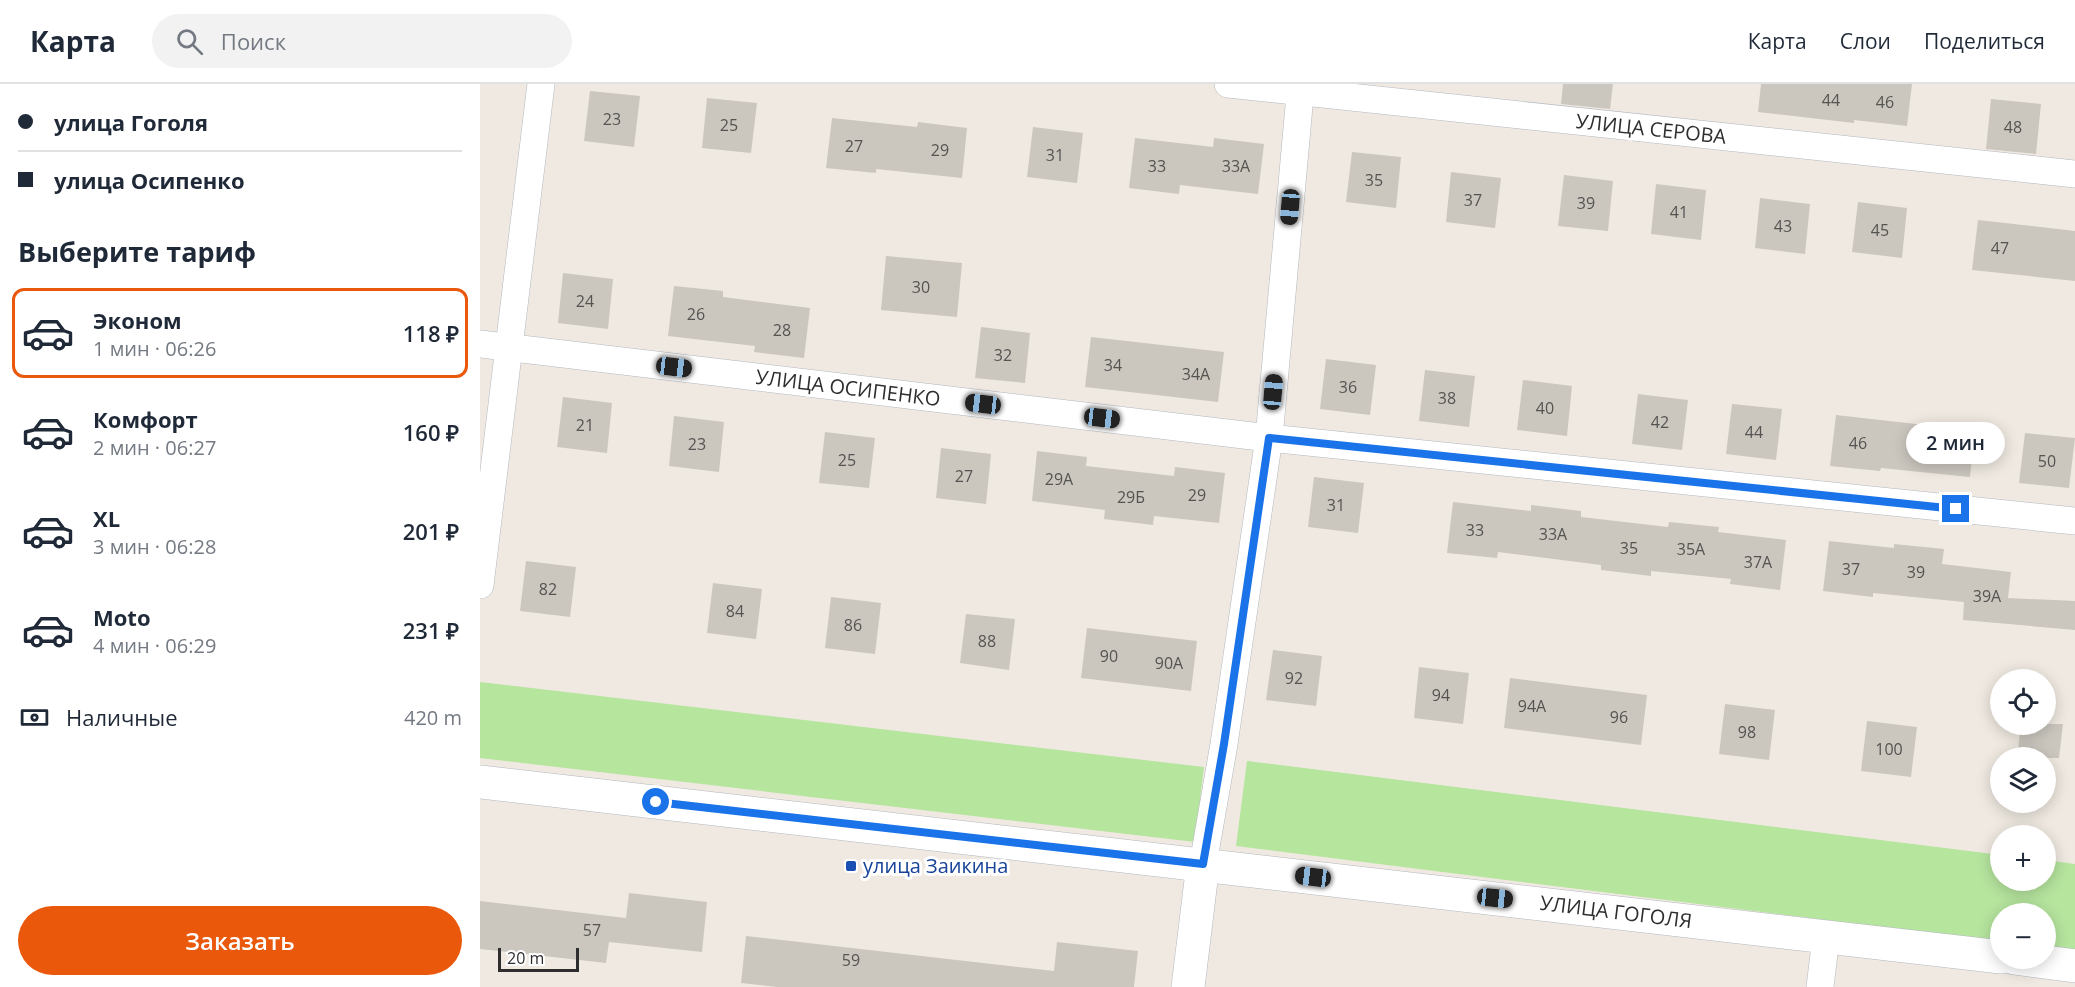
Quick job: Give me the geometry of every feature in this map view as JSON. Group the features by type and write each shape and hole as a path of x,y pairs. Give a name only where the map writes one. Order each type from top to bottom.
{"main road":[{"name":"УЛИЦА ГОГОЛЯ","path":"480,782 1990,956"},
{"path":"1188,987 1203,864"},
{"path":"2056,964 2075,966"}],"street":[{"path":"480,585 541,84"},
{"name":"УЛИЦА СЕРОВА","path":"1228,84 1300,88 2075,174"},
{"path":"1203,864 1224,744 1269,438 1300,88"},
{"name":"УЛИЦА ОСИПЕНКО","path":"480,344 1269,438 2075,521"},
{"path":"1820,987 1826,937"}],"green space":[{"path":"480,682 1204,767 1195,842 480,758"},
{"path":"1247,761 1990,854 1990,891 2056,891 2056,861 2075,864 2075,951 2056,948 2056,903 1990,903 1990,941 1236,846"}],"building":[{"path":"1563,84 1613,84 1610,109 1561,104"},
{"path":"1761,84 1912,84 1907,126 1854,120 1854,123 1758,112"},
{"path":"590,91 640,96 634,147 584,141"},
{"path":"707,98 757,103 751,153 702,148"},
{"path":"1991,99 2041,104 2036,154 1986,149"},
{"path":"832,118 917,127 918,122 967,128 962,178 876,169 876,173 826,168"},
{"path":"1033,127 1083,133 1077,183 1027,177"},
{"path":"1135,138 1213,147 1214,138 1264,144 1258,194 1180,185 1179,194 1129,188"},
{"path":"1352,152 1401,157 1396,208 1346,202"},
{"path":"1451,172 1501,178 1495,228 1446,222"},
{"path":"1564,175 1613,181 1608,231 1558,226"},
{"path":"1656,184 1706,190 1701,240 1651,234"},
{"path":"1760,198 1810,204 1805,254 1755,248"},
{"path":"1858,202 1907,208 1902,258 1852,252"},
{"path":"1978,220 2075,231 2075,281 1972,270"},
{"path":"886,256 962,263 957,317 881,310"},
{"path":"563,273 613,279 608,329 558,323"},
{"path":"674,286 723,291 723,297 810,308 804,358 754,352 755,346 668,336"},
{"path":"981,327 1030,333 1025,383 975,378"},
{"path":"1091,337 1224,352 1218,402 1085,387"},
{"path":"1326,359 1376,365 1370,415 1320,409"},
{"path":"1425,370 1475,376 1469,427 1419,421"},
{"path":"1523,380 1572,386 1567,436 1517,430"},
{"path":"1638,394 1688,400 1682,450 1632,444"},
{"path":"563,397 612,403 607,453 557,447"},
{"path":"1732,404 1782,409 1776,460 1726,454"},
{"path":"1836,415 1925,425 1926,422 1975,427 1970,477 1881,468 1880,471 1830,466"},
{"path":"674,416 724,422 719,472 669,466"},
{"path":"825,432 875,438 869,488 819,483"},
{"path":"2025,433 2075,438 2069,488 2019,483"},
{"path":"941,448 991,454 986,504 936,498"},
{"path":"1037,451 1087,457 1086,466 1174,476 1175,467 1225,473 1219,523 1154,516 1153,525 1104,519 1105,510 1032,501"},
{"path":"1314,477 1364,483 1358,533 1308,527"},
{"path":"1453,502 1531,511 1531,505 1581,511 1581,517 1668,527 1669,522 1719,527 1718,532 1786,540 1780,590 1730,584 1731,579 1651,571 1651,576 1601,570 1601,565 1498,552 1497,558 1447,553"},
{"path":"1829,541 1894,548 1894,544 1944,549 1942,564 2011,572 2008,598 2075,601 2075,630 1963,620 1964,602 1873,593 1873,597 1823,591"},
{"path":"526,561 576,567 570,617 520,611"},
{"path":"713,583 762,589 756,639 707,633"},
{"path":"831,597 881,603 875,654 825,648"},
{"path":"966,614 1015,619 1009,670 960,663"},
{"path":"1087,628 1197,641 1191,691 1081,678"},
{"path":"1273,650 1322,656 1316,706 1266,700"},
{"path":"1419,667 1469,673 1463,724 1414,718"},
{"path":"1510,678 1647,695 1641,745 1504,728"},
{"path":"1725,704 1775,710 1769,760 1719,754"},
{"path":"1867,721 1917,727 1911,777 1861,771"},
{"path":"2056,724 2063,724 2059,758 2056,758 2056,747 2018,747 2020,735 2056,735"},
{"path":"629,893 707,902 702,952 609,942 606,963 480,949 480,901 626,918"},
{"path":"746,936 1054,971 1057,942 1138,951 1134,987 777,987 741,983"}],"place":[{"name":"улица Заикина","path":"851,866"}],"route":[{"path":"656,802 1203,864 1224,744 1269,438 1956,509"}]}
